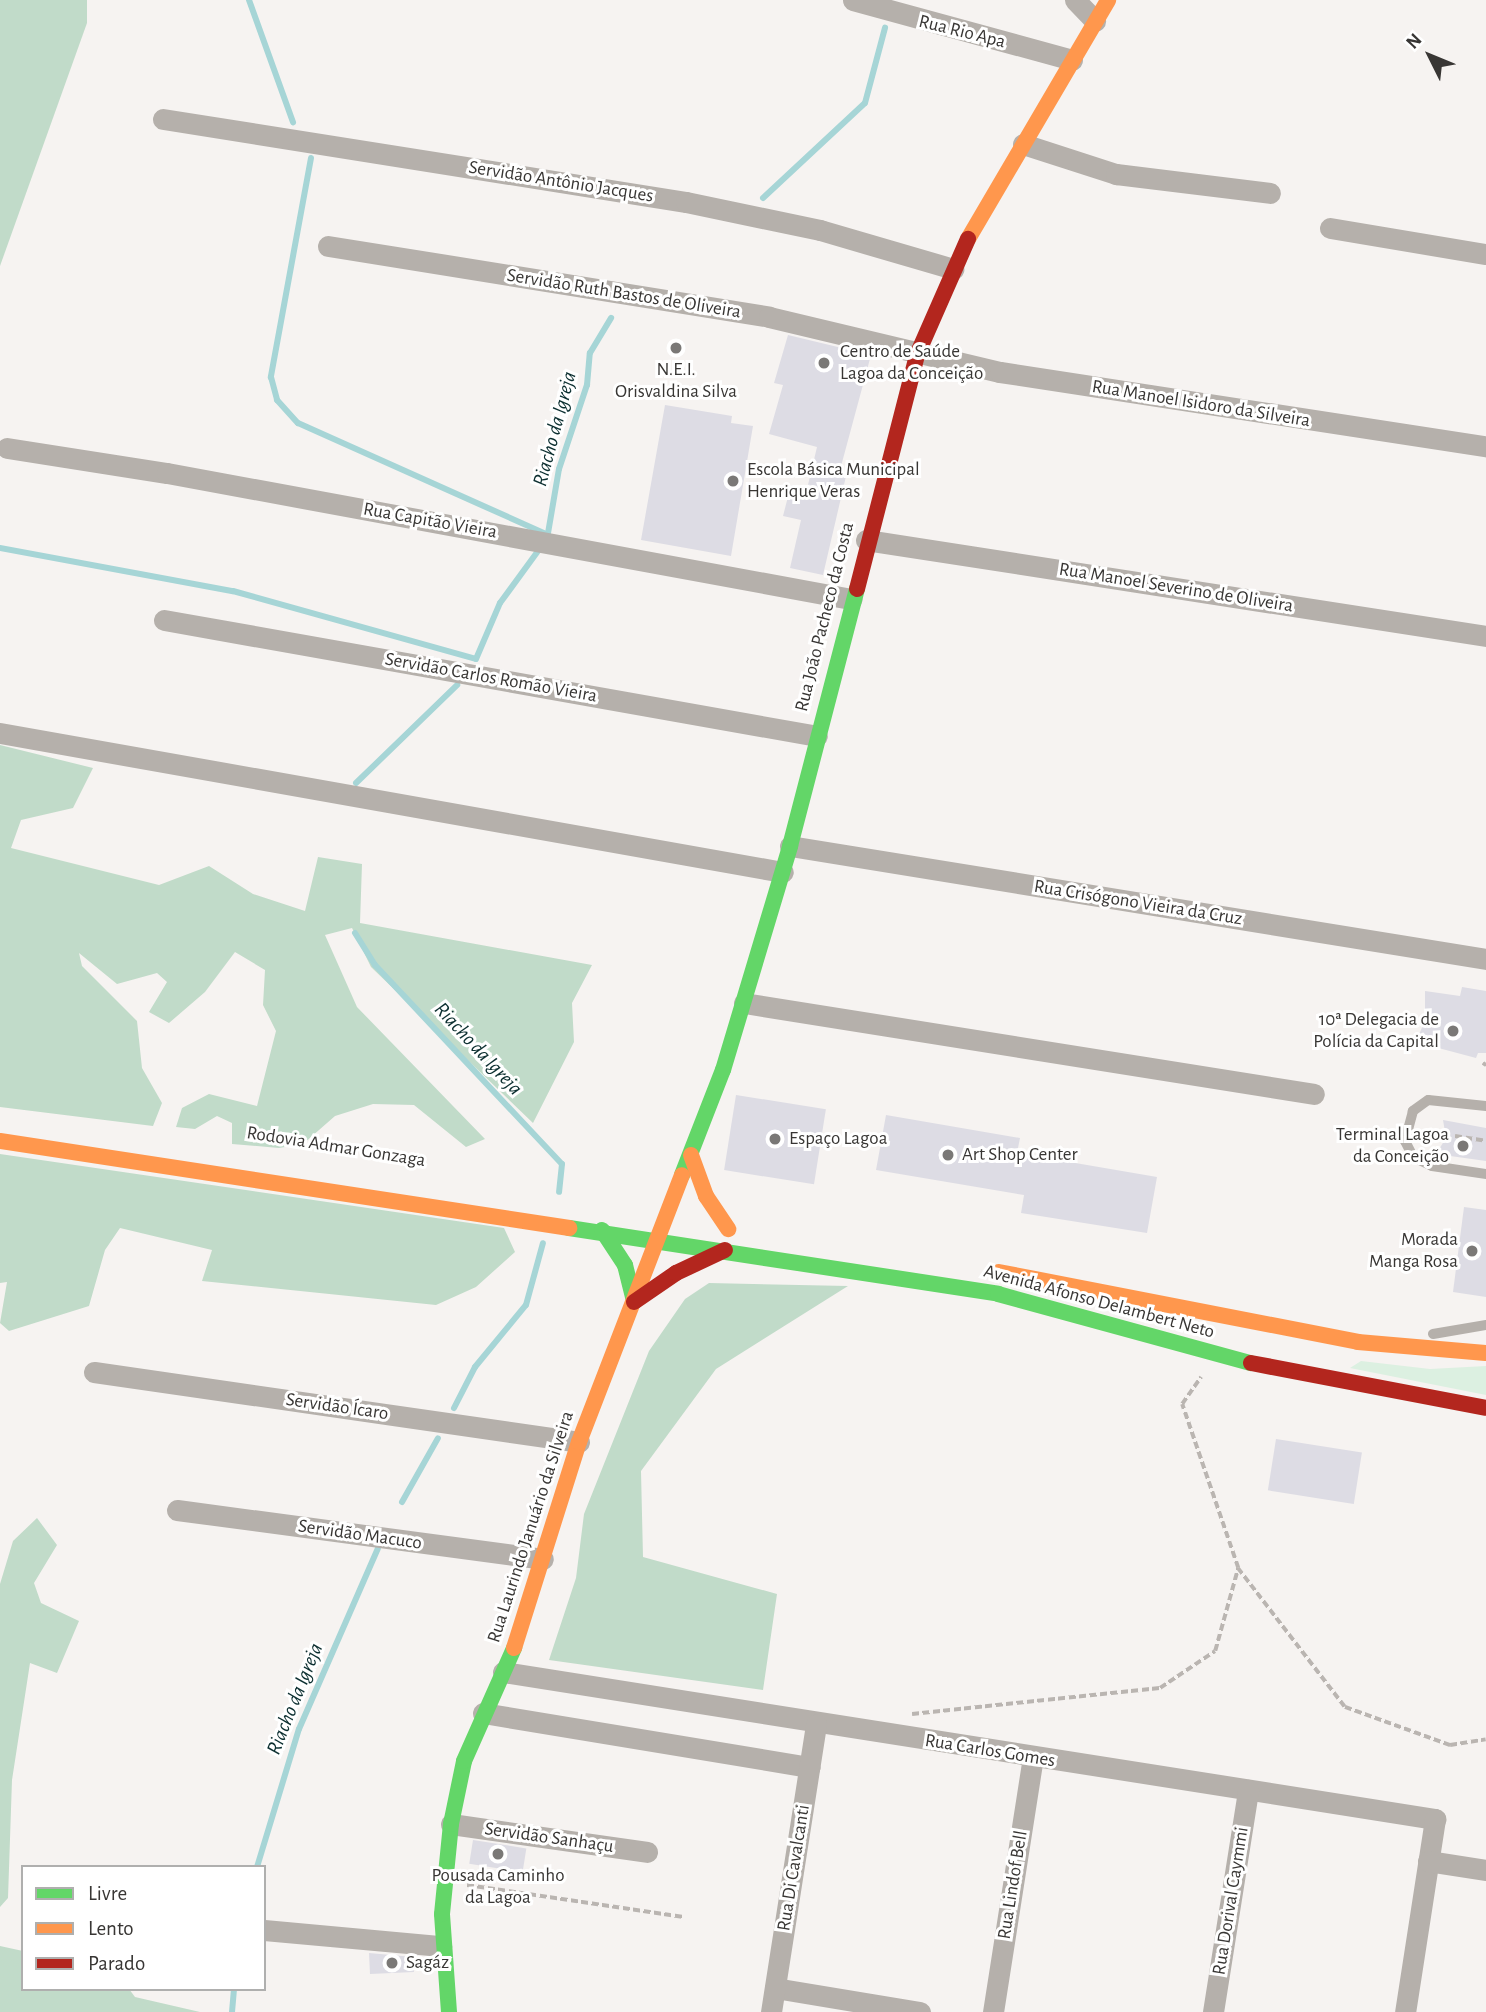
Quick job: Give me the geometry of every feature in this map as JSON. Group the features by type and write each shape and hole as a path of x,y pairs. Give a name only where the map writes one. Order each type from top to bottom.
{"main road":[{"name":"Rua João Pacheco da Costa","path":"659,1239 744,1003 783,872 866,540 917,355 953,269 1108,0"},
{"path":"0,1141 659,1239"},
{"path":"691,1154 706,1196 735,1230 706,1225"},
{"path":"648,1216 685,1222"},
{"path":"602,1230 625,1265 634,1303 676,1273 725,1250"},
{"name":"Avenida Afonso Delambert Neto","path":"659,1239 998,1294 1215,1355 1486,1408"},
{"name":"Rua Laurindo Januário da Silveira","path":"449,2012 441,1945 444,1883 451,1824 464,1761 503,1672 543,1559 579,1442 659,1239"},
{"name":"Avenida Afonso Delambert Neto","path":"982,1270 1358,1342 1486,1353"},
{"path":"1215,1355 1248,1320"}],"street":[{"name":"Rua Rio Apa","path":"853,0 1072,60"},
{"path":"1075,0 1095,21"},
{"name":"Servidão Antônio Jacques","path":"163,119 686,202 820,230 953,269"},
{"path":"1023,144 1116,174 1270,193"},
{"path":"1330,228 1486,254"},
{"name":"Servidão Ruth Bastos de Oliveira","path":"328,246 769,317 917,355"},
{"name":"Rua Manoel Isidoro da Silveira","path":"917,355 1268,416 1486,446"},
{"name":"Rua Capitão Vieira","path":"7,448 529,539 852,599"},
{"name":"Rua Manoel Severino de Oliveira","path":"866,540 1486,636"},
{"name":"Servidão Carlos Romão Vieira","path":"164,620 817,736"},
{"path":"0,733 783,872"},
{"name":"Rua Crisógono Vieira da Cruz","path":"790,846 1486,959"},
{"path":"744,1003 1314,1094"},
{"name":"Servidão Ícaro","path":"94,1372 579,1442"},
{"name":"Servidão Macuco","path":"177,1510 543,1559"},
{"name":"Rua Carlos Gomes","path":"503,1672 816,1725 1435,1819 1428,1861"},
{"path":"483,1713 810,1767"},
{"name":"Rua Di Cavalcanti","path":"771,2012 816,1725"},
{"name":"Rua Lindof Bell","path":"993,2012 1032,1758"},
{"name":"Rua Dorival Caymmi","path":"1213,2012 1248,1790"},
{"name":"Servidão Sanhaçu","path":"451,1824 647,1852"},
{"path":"1405,2012 1428,1861 1486,1870"},
{"path":"266,1930 441,1945"},
{"path":"775,1988 920,2012"}],"lane":[{"path":"1486,1106 1428,1100 1413,1111 1405,1140 1413,1157 1432,1166 1486,1174"},
{"path":"1358,1342 1486,1325"}],"path":[{"path":"1455,1136 1486,1141"},
{"path":"1215,1355 1182,1404 1238,1568 1345,1707 1450,1745 1486,1739"},
{"path":"899,1716 1160,1688 1215,1651 1238,1568"},
{"path":"444,1883 684,1916"}],"green space":[{"path":"0,0 87,0 87,23 0,266"},
{"path":"0,745 93,768 73,808 21,820 11,848 159,885 209,866 253,894 305,911 318,857 362,864 360,923 592,965 572,1003 574,1042 533,1123 371,967 352,928 325,935 357,1007 485,1139 466,1147 414,1105 373,1104 335,1116 303,1144 279,1148 232,1144 232,1123 217,1116 195,1129 176,1127 182,1108 209,1094 257,1106 276,1031 263,1005 265,970 235,952 205,992 169,1023 149,1012 167,982 157,973 117,984 79,953 82,966 137,1021 142,1068 162,1103 153,1126 0,1107"},
{"path":"0,1154 504,1228 515,1252 476,1287 436,1305 202,1281 212,1250 120,1228 105,1250 89,1306 9,1331 0,1323 7,1282 0,1283"},
{"path":"709,1283 848,1286 716,1369 641,1471 643,1557 777,1594 763,1690 549,1660 576,1578 584,1514 649,1351 685,1299"},
{"path":"1361,1361 1430,1369 1486,1366 1486,1395 1350,1368"},
{"path":"37,1518 57,1545 34,1583 41,1603 79,1621 57,1673 30,1663 12,1780 8,1898 0,1907 0,1584 13,1541"},
{"path":"0,1946 21,1951 21,1991 130,1991 135,1997 200,2012 0,2012"}],"building":[{"path":"788,335 871,355 840,470 847,472 823,575 790,568 801,520 783,516 791,485 807,489 817,447 769,434 783,385 774,383"},
{"path":"665,405 732,416 731,423 753,426 731,556 641,540"},
{"name":"10ª Delegacia de Polícia da Capital","path":"1462,987 1486,991 1486,1053 1478,1053 1476,1058 1416,1042 1425,1020 1425,991 1460,996"},
{"name":"Espaço Lagoa","path":"736,1095 826,1109 814,1184 724,1170"},
{"path":"886,1115 1020,1138 1017,1153 1157,1177 1147,1233 1021,1213 1024,1195 876,1170"},
{"name":"Terminal Lagoa da Conceição","path":"1443,1120 1486,1128 1486,1161 1436,1154 1446,1138"},
{"name":"Morada Manga Rosa","path":"1464,1207 1486,1210 1486,1297 1453,1292"},
{"path":"1276,1439 1362,1453 1354,1504 1268,1490"},
{"name":"Pousada Caminho da Lagoa","path":"473,1840 526,1848 523,1872 469,1864"},
{"name":"Sagáz","path":"369,1953 413,1957 414,1972 370,1974"}],"waterway":[{"path":"249,0 293,122"},
{"name":"Riacho da Igreja","path":"763,198 865,103 885,28"},
{"path":"311,158 271,377 277,400 298,423 548,535"},
{"name":"Riacho da Igreja","path":"547,539 559,469 587,385 590,353 611,318"},
{"path":"0,548 233,591 476,659 500,603 541,547"},
{"name":"Riacho da Igreja","path":"356,783 457,685"},
{"name":"Riacho da Igreja","path":"355,933 375,965 562,1164 559,1192"},
{"name":"Riacho da Igreja","path":"454,1408 475,1367 526,1305 543,1243"},
{"name":"Riacho da Igreja","path":"402,1502 438,1438"},
{"name":"Riacho da Igreja","path":"258,1865 299,1729 378,1548"},
{"name":"Riacho da Igreja","path":"232,2012 234,1991"}],"traffic: fast":[{"path":"682,1175 723,1070 790,846 857,589"},
{"path":"569,1228 998,1294 1251,1363"},
{"path":"602,1230 625,1265 634,1302"},
{"path":"449,2012 442,1914 451,1824 464,1761 514,1648"}],"traffic: slow":[{"path":"968,239 1108,0"},
{"path":"0,1141 569,1228"},
{"path":"691,1155 706,1196 728,1229"},
{"path":"514,1648 579,1442 682,1175"},
{"path":"999,1272 1358,1342 1486,1353"}],"traffic: jam":[{"path":"857,589 917,355 968,239"},
{"path":"634,1302 676,1273 725,1250"},
{"path":"1251,1363 1486,1408"}],"place":[{"name":"N.E.I. Orisvaldina Silva","path":"676,348"},
{"name":"Centro de Saúde Lagoa da Conceição","path":"824,363"},
{"name":"Escola Básica Municipal Henrique Veras","path":"733,481"},
{"name":"10ª Delegacia de Polícia da Capital","path":"1453,1031"},
{"name":"Espaço Lagoa","path":"775,1139"},
{"name":"Terminal Lagoa da Conceição","path":"1463,1146"},
{"name":"Art Shop Center","path":"948,1155"},
{"name":"Morada Manga Rosa","path":"1472,1251"},
{"name":"Pousada Caminho da Lagoa","path":"498,1854"},
{"name":"Sagáz","path":"392,1963"}]}
